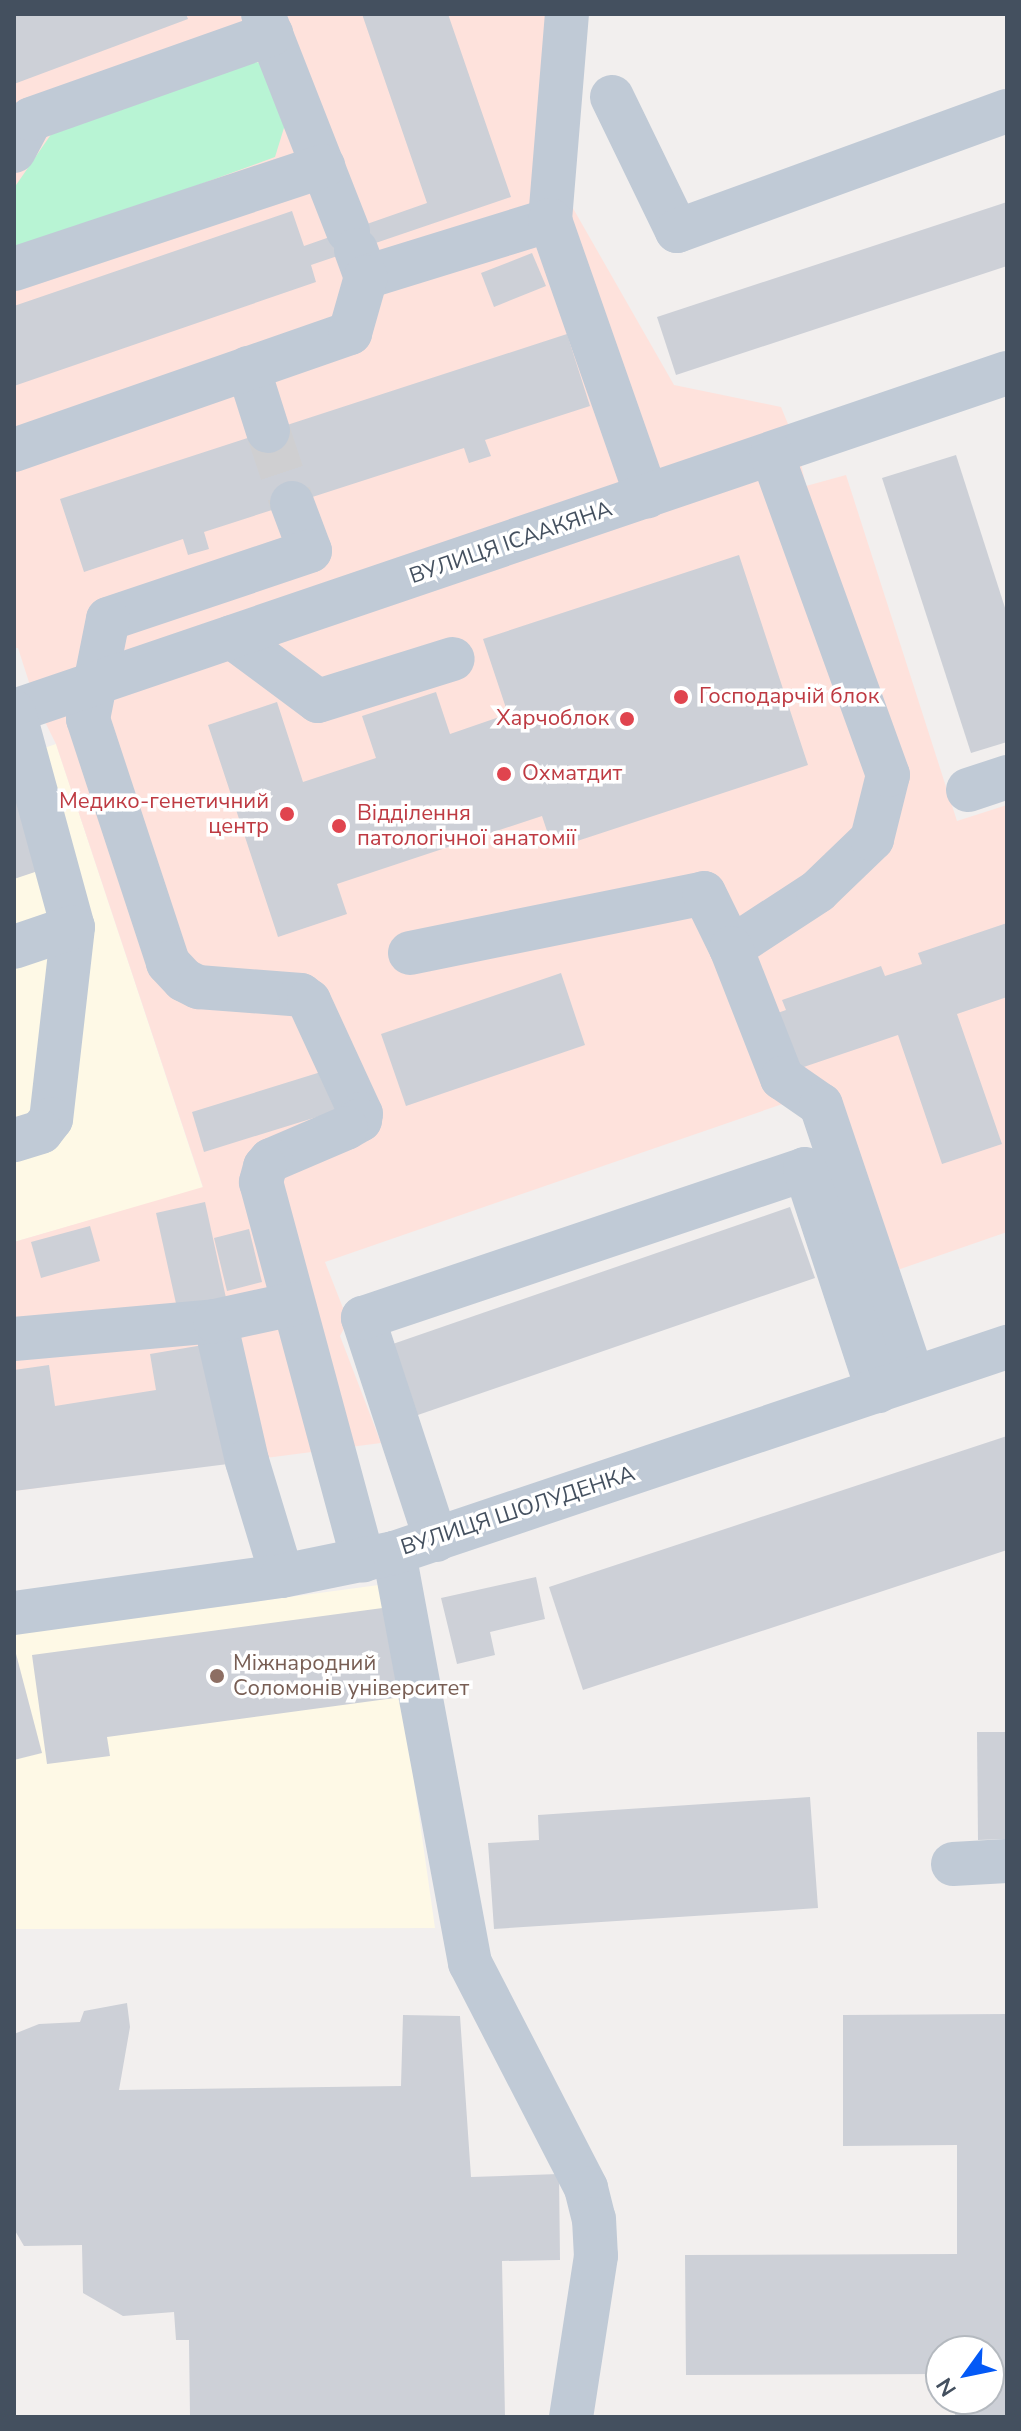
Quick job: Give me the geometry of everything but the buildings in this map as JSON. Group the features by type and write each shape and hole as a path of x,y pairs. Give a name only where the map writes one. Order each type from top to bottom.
{"street":[{"path":"567,14 550,220 647,497"},
{"path":"14,151 31,119 267,24 357,253 350,333 14,450"},
{"path":"612,97 677,231 1007,111"},
{"path":"14,269 323,166"},
{"path":"357,253 550,220"},
{"path":"248,368 268,431"},
{"name":"ВУЛИЦЯ ІСААКЯНА","path":"14,711 1007,373"},
{"path":"731,948 818,891 872,839 888,775 772,454"},
{"path":"292,503 310,551 108,619 88,719 168,963 184,980 198,987 301,995 309,1001 316,1009 361,1114 356,1123 281,1155 265,1167 261,1182 263,1196 293,1304 378,1556 470,1963 586,2188 594,2219 596,2256 571,2417"},
{"path":"232,637 318,701 453,659"},
{"path":"14,711 73,927 51,1119 41,1132 14,1140"},
{"path":"410,953 704,893 731,948 782,1078 821,1105 895,1384"},
{"path":"14,947 73,927"},
{"path":"436,1540 363,1318 805,1169 895,1384"},
{"path":"14,1339 215,1321 293,1304"},
{"path":"215,1321 247,1461 282,1576"},
{"name":"ВУЛИЦЯ ШОЛУДЕНКА","path":"14,1613 282,1576 378,1556 436,1540 1007,1347"},
{"path":"953,1864 1007,1861"}],"shaded area":[{"name":"Охматдит","path":"14,14 586,14 570,203 674,385 781,407 797,446 806,486 846,475 957,821 1007,805 1007,1232 860,1283 797,1099 325,1262 348,1321 340,1336 381,1443 14,1491 14,1242 203,1187 56,744 36,704 18,648 14,648"},
{"path":"56,744 203,1188 14,1242 14,758"},
{"path":"386,1584 435,1928 14,1929 14,1634"}],"green space":[{"path":"253,61 269,66 287,118 275,157 14,252 14,188 52,133"}],"tunnel":[{"path":"268,431 292,503"}],"place":[{"name":"Господарчій блок","path":"681,697"},
{"name":"Харчоблок","path":"627,719"},
{"name":"Охматдит","path":"504,774"},
{"name":"Медико-генетичний центр","path":"287,814"},
{"name":"Відділення патологічної анатомії","path":"339,826"},
{"name":"Міжнародний Соломонів університет","path":"217,1676"}]}
